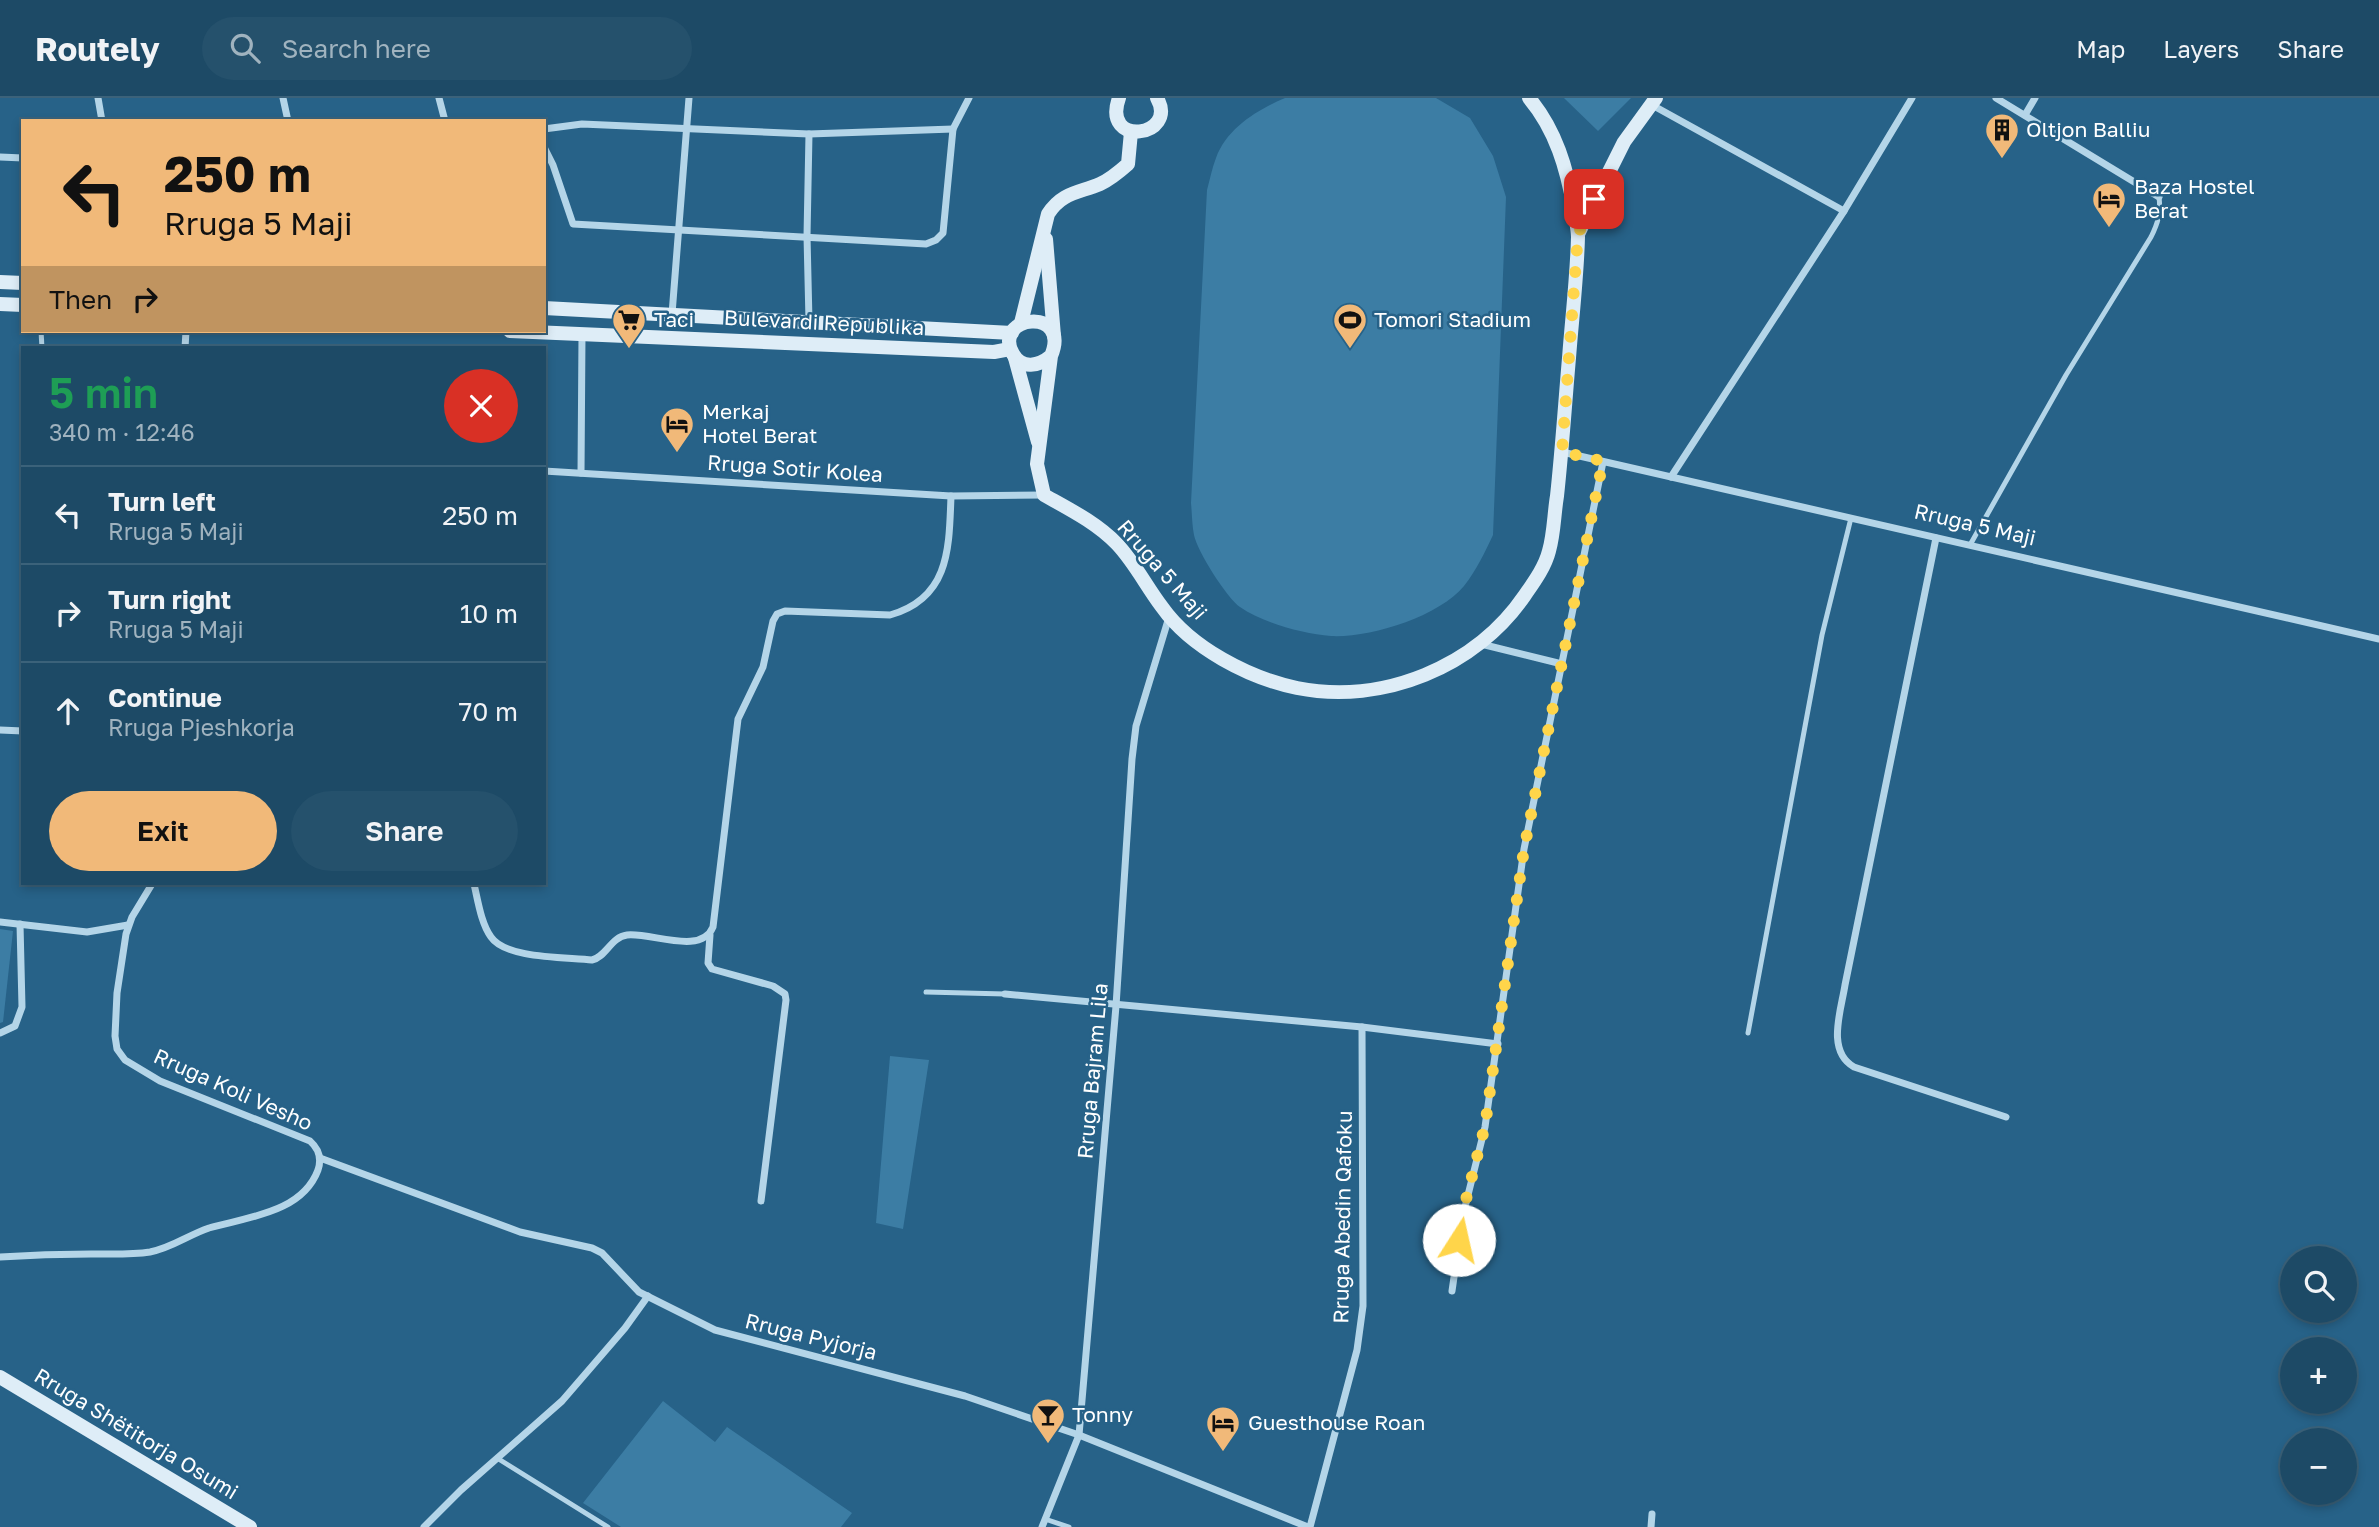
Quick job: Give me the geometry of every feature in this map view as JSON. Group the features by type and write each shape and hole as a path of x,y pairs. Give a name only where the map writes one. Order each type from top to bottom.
{"street":[{"path":"98,98 102,119"},
{"path":"283,98 288,119"},
{"path":"439,98 444,119"},
{"path":"672,314 689,98"},
{"path":"546,152 573,224 926,244 943,233 953,129 969,98"},
{"path":"1119,98 1117,118 1122,126 1131,132 1140,133 1150,130 1157,123 1163,100"},
{"name":"Rruga 5 Maji","path":"1044,495 1072,510 1115,541 1130,558 1163,610 1204,647 1249,673 1298,688 1363,691 1413,680 1457,659 1480,643 1518,605 1536,579 1549,553 1562,452 1578,234 1562,155 1549,128 1529,98"},
{"path":"1671,477 1844,211 1912,98"},
{"path":"1996,98 2159,197"},
{"path":"2025,115 2035,98"},
{"path":"1578,234 1624,142 1654,101 1844,211"},
{"path":"546,129 582,124 809,134 953,129"},
{"path":"1040,450 1009,341 1016,328 1044,223 1056,201 1101,183 1128,164 1131,132"},
{"path":"809,134 809,321"},
{"path":"0,157 21,158"},
{"path":"1044,223 1054,337 1037,464 1044,495"},
{"path":"0,282 21,283"},
{"path":"0,304 21,305"},
{"name":"Bulevardi Republika","path":"546,308 1016,328"},
{"path":"1016,328 1031,320 1041,322 1049,328 1054,337"},
{"name":"Bulevardi Republika","path":"546,332 1013,354"},
{"path":"582,334 582,473"},
{"path":"1013,354 1024,364 1033,365 1043,363 1051,356"},
{"name":"Rruga 5 Maji","path":"1562,452 2379,639"},
{"path":"1452,1291 1462,1215 1485,1126 1524,849 1603,461"},
{"name":"Rruga Sotir Kolea","path":"546,471 951,496 1044,495"},
{"path":"761,1201 785,994 772,986 712,969 708,963 738,719 763,667 777,614 785,611 890,615 905,611 916,604 939,579 945,563 951,496"},
{"path":"1936,538 1845,985 1838,1043 1840,1055 1854,1067 2006,1117"},
{"name":"Rruga Bajram Lila","path":"1041,1527 1079,1435 1116,1006 1135,737 1147,685 1170,616"},
{"path":"1480,643 1562,664"},
{"path":"0,730 21,732"},
{"name":"Rruga Koli Vesho","path":"0,1257 138,1253 165,1248 207,1229 253,1218 287,1203 312,1182 317,1172 320,1158 315,1146 298,1135 160,1080 125,1060 120,1054 115,1036 117,993 128,925 151,885"},
{"path":"474,885 489,935 501,947 509,950 592,960 626,935 697,942 710,935"},
{"path":"0,922 88,932 128,925"},
{"path":"0,1033 15,1026 22,1007 20,924"},
{"path":"1005,994 1362,1027 1498,1044"},
{"name":"Rruga Abedin Qafoku","path":"1310,1527 1354,1362 1363,1306 1362,1027"},
{"name":"Rruga Pyjorja","path":"320,1158 520,1232 592,1248 602,1253 632,1286 648,1297 727,1334 920,1383 1079,1435 1310,1527"},
{"path":"424,1527 461,1490 562,1401 648,1297"},
{"name":"Rruga Shëtitorja Osumi","path":"0,1377 250,1527"},
{"path":"1651,1527 1652,1514"}],"lane":[{"path":"1970,545 2067,375 2151,237 2161,210 2159,197"},
{"path":"1748,1033 1822,635 1851,518"},
{"path":"926,992 1005,994"},
{"path":"497,1458 608,1527"},
{"path":"1045,1518 1069,1527"}],"shaded area":[{"name":"Tomori Stadium","path":"1285,98 1436,98 1470,118 1493,156 1506,197 1493,535 1464,586 1438,607 1402,623 1347,636 1308,633 1284,627 1240,607 1206,562 1193,531 1191,503 1207,190 1216,158 1227,138 1254,114"},
{"path":"1564,98 1631,98 1598,131"},
{"path":"0,929 13,931 3,1022 0,1023"},
{"path":"890,1056 929,1060 903,1229 876,1223"},
{"path":"663,1401 715,1442 727,1427 852,1513 841,1527 621,1527 583,1503"}],"place":[{"name":"Oltjon Balliu","path":"2002,160"},
{"name":"Baza Hostel Berat","path":"2109,229"},
{"name":"Taci","path":"629,350"},
{"name":"Tomori Stadium","path":"1350,350"},
{"name":"Merkaj Hotel Berat","path":"677,454"},
{"name":"Tonny","path":"1048,1445"},
{"name":"Guesthouse Roan","path":"1223,1453"}],"route":[{"path":"1459,1240 1462,1215 1485,1126 1524,849 1603,461 1562,452 1578,234 1594,199"}]}
